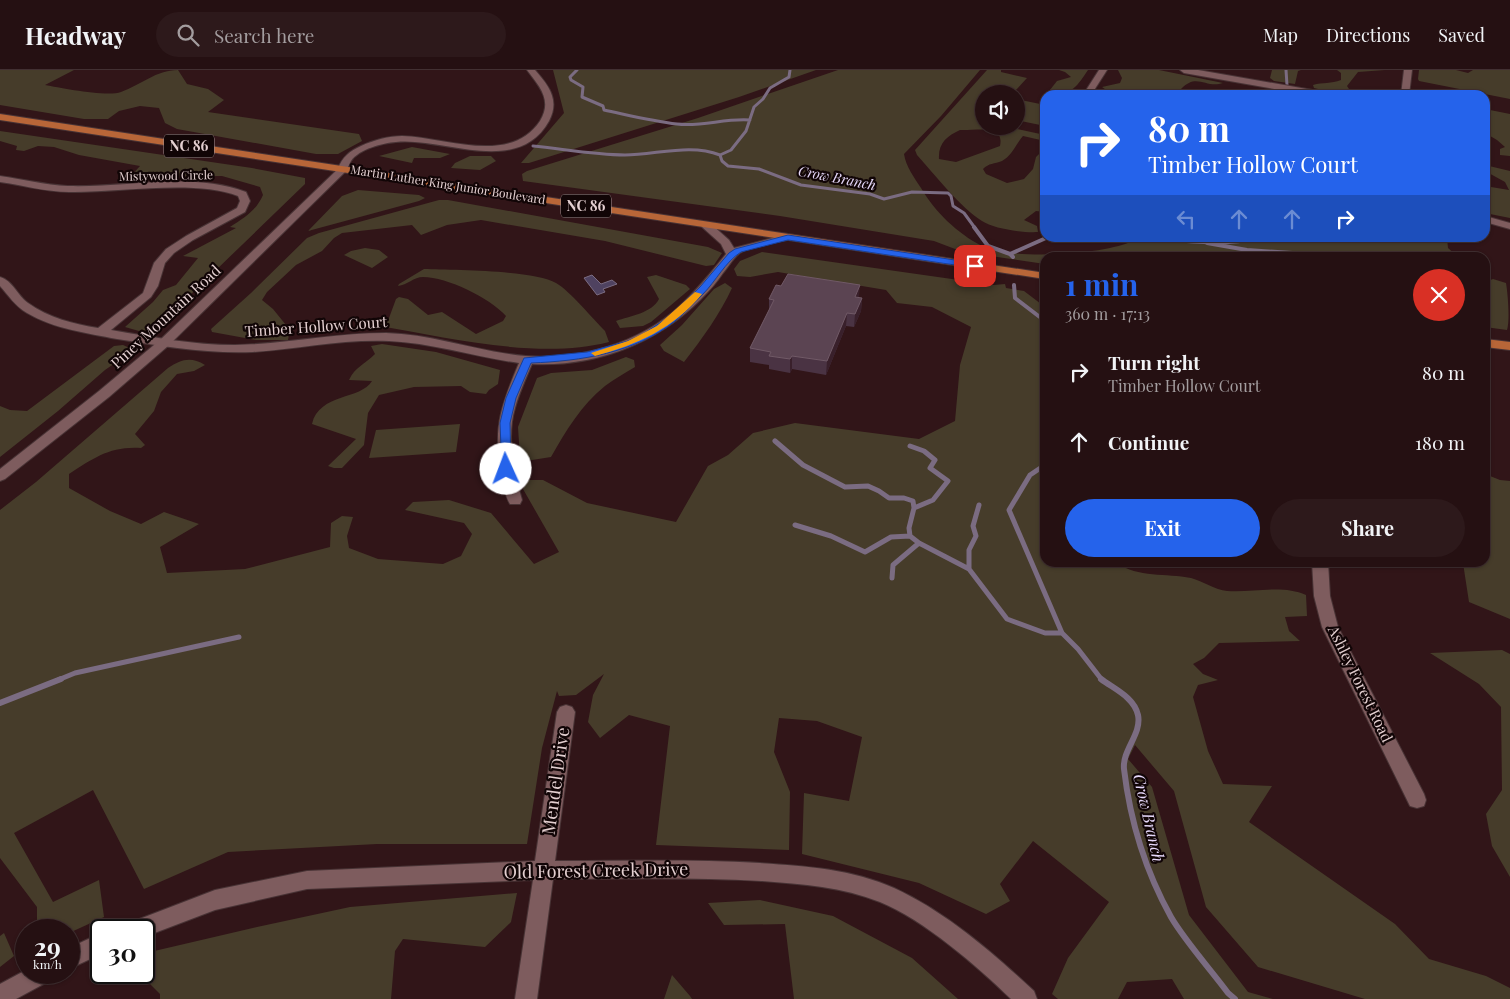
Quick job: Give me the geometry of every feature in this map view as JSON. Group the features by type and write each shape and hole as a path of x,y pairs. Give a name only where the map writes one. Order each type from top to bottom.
{"main road":[{"name":"Martin Luther King Junior Boulevard","path":"0,117 1040,275"},
{"path":"1490,344 1510,346"}],"street":[{"name":"Piney Mountain Road","path":"0,476 104,394 164,343 343,169 381,149 402,143 422,141 496,149 525,140 536,132 550,110 549,95 530,70"},
{"path":"1090,90 1103,70"},
{"path":"1184,70 1296,90"},
{"path":"1406,90 1408,70"},
{"name":"Mistywood Circle","path":"0,179 67,189 212,186 242,194 245,201 241,210 168,253 157,266 152,289 148,294 102,332"},
{"path":"1490,220 1510,226"},
{"path":"706,225 725,242 732,254 751,246 788,237"},
{"name":"Timber Hollow Court","path":"0,280 8,286 23,304 58,321 102,332 164,343 234,349 283,346 344,338 388,337 441,342 504,357 527,360 557,359 588,355 625,345 646,336 672,319 716,276 732,254"},
{"path":"515,500 506,469 505,423 511,398 527,360"},
{"name":"Ashley Forest Road","path":"1320,567 1322,596 1330,627 1417,800"},
{"name":"Mendel Drive","path":"526,999 566,712"},
{"name":"Old Forest Creek Drive","path":"155,923 215,900 307,880 543,870 725,870 806,875 849,882 887,896 929,919 990,963 1026,999"},
{"path":"0,996 22,984"}],"shaded area":[{"path":"0,70 74,70 45,85 84,92 114,93 128,89 163,72 178,70 187,84 208,89 224,100 208,112 359,134 362,141 338,154 316,154 177,129 165,123 159,108 140,106 119,111 108,119 84,119 0,105"},
{"path":"553,70 816,70 739,97 529,163 521,163 564,113"},
{"path":"838,70 980,70 941,116 904,154 913,176 926,197 964,235 982,246 995,250 1040,254 1040,263 963,252 934,241 780,216 523,181 522,174 527,171 698,118"},
{"path":"987,70 1001,70 1001,72 1027,78 1021,85 975,85 975,129 960,130 951,135 942,144 939,159 956,162 1000,146 998,135 1025,135 1025,131 1040,134 1040,140 1023,136 1005,159 983,169 986,174 1007,183 1024,179 1033,169 1036,157 1040,153 1040,211 1036,211 1024,220 1037,226 1038,232 1009,230 987,224 965,208 917,155 915,150"},
{"path":"1059,70 1088,70 1071,90 1050,90 1057,81 1071,77"},
{"path":"1118,70 1159,70 1223,83 1212,84 1197,81 1187,84 1181,89 1182,90 1106,90 1102,87 1120,83 1122,78"},
{"path":"1272,70 1301,70 1298,71 1295,84 1274,81 1270,78"},
{"path":"1337,70 1385,70 1358,72 1347,86 1349,89 1355,90 1322,90 1314,88 1313,85 1341,80 1341,73"},
{"path":"1419,70 1456,70 1468,73 1473,70 1510,70 1510,99 1490,95 1490,90 1464,90 1419,81"},
{"path":"1025,101 1040,104 1040,125 1025,122"},
{"path":"1490,110 1510,114 1510,156 1500,155 1500,149 1505,147 1490,136"},
{"path":"0,131 252,168 305,178 305,184 154,330 139,331 125,327 153,302 163,290 176,285 198,258 183,256 236,228 230,227 249,214 260,201 263,195 260,187 222,176 130,177 140,166 79,155 54,147 38,146 24,151 16,150 17,146 0,141"},
{"path":"412,147 450,154 440,158 414,158 412,163 379,156"},
{"path":"470,156 491,156 496,161 480,170 451,168 455,163"},
{"path":"1490,166 1510,171 1510,218 1490,214 1490,187 1509,190 1505,182 1490,174"},
{"path":"358,190 419,195 425,198 308,231 342,196"},
{"path":"439,200 448,200 708,247 722,253 714,265 706,266 605,241 481,220 447,225 421,235 412,225 342,233 334,238 322,251 296,265 267,292 262,300 273,309 290,330 288,340 256,340 212,332 211,329 307,238"},
{"path":"1130,242 1447,242 1448,248 1452,252 1085,252"},
{"path":"365,248 379,250 388,257 372,268 344,255 351,251"},
{"path":"762,252 994,285 1005,284 1006,288 1024,291 1040,303 1040,567 1123,567 1143,573 1191,578 1227,591 1277,589 1306,595 1307,616 1285,617 1289,631 1300,641 1219,643 1204,658 1193,664 1203,674 1218,680 1198,685 1193,697 1208,751 1223,784 1272,786 1249,822 1395,924 1429,959 1486,976 1510,988 1510,999 1365,999 1258,967 1206,907 1174,791 1135,745 1128,759 1152,787 1189,915 1248,992 1273,999 1184,999 1172,979 1127,982 1118,999 1058,999 1052,994 1068,958 1109,902 1033,841 1000,884 1010,901 986,914 919,883 802,854 804,793 849,801 862,737 817,721 779,718 774,752 790,792 789,850 656,845 670,726 629,715 600,738 588,722 593,695 604,674 576,695 559,696 557,691 542,748 527,844 377,844 228,852 144,889 93,790 14,833 53,902 99,880 104,917 90,919 90,923 80,928 80,919 37,919 37,907 0,858 0,510 36,482 168,368 186,360 200,362 205,365 194,371 177,374 161,392 154,411 135,434 145,445 141,448 120,449 103,454 69,474 69,488 110,511 141,524 164,512 199,524 160,547 167,573 245,569 330,547 331,523 342,516 353,517 347,536 349,548 378,559 443,564 461,556 472,534 464,523 405,510 413,502 449,500 491,513 534,564 559,552 523,489 529,480 543,480 587,503 676,522 708,466 728,455 753,433 795,423 919,439 955,421 960,365 971,327 932,307 897,303 886,290 778,272 750,277 737,276 734,269 740,261"},
{"path":"424,269 512,273 530,275 556,283 605,331 609,342 582,347 554,349 525,348 465,341 380,326 383,321 389,318 396,299 399,297 408,299 428,315 442,312 476,334 503,321 506,316 490,302 468,290 444,281 420,277 398,286"},
{"path":"592,275 601,284 612,280 617,284 603,289 605,292 597,295 584,278"},
{"path":"656,275 686,285 690,289 651,322 643,326 620,328 616,321 646,311 656,304 659,299 647,277"},
{"path":"1493,279 1506,283 1509,314 1507,330 1490,328 1490,280"},
{"path":"725,283 732,288 727,298 710,326 684,362 664,351 660,345 682,325 714,289"},
{"path":"382,344 436,352 500,370 498,384 486,394 470,392 461,386 414,387 379,395 368,413 364,445 342,468 328,466 356,439 312,424 316,414 331,402 367,387 372,381 349,380 357,369 375,354 371,346"},
{"path":"123,345 134,350 105,370 58,411 0,457 0,406 10,410 27,411 114,346"},
{"path":"626,357 634,360 635,367 608,383 596,393 568,428 551,457 532,460 520,458 518,427 537,378 551,373 592,370"},
{"path":"460,424 456,452 369,458 376,430"},
{"path":"1490,476 1510,481 1510,619 1469,602 1464,567 1490,567"},
{"path":"1502,650 1510,654 1510,877 1492,846 1486,814 1502,790 1501,707 1479,684 1430,653"},
{"path":"517,893 511,922 485,947 403,939 395,951 391,999 160,999 160,994 150,984 155,984 155,951 350,907"},
{"path":"760,900 833,916 912,958 958,999 794,999 785,924 724,925 708,903"},
{"path":"4,933 14,956 0,967 0,936"},
{"path":"672,975 690,996 692,999 664,999"}],"building":[{"path":"788,274 860,285 855,297 862,298 855,314 847,313 827,361 792,356 790,359 769,356 771,352 750,348 774,300 769,299 776,285 781,286"}],"waterway":[{"path":"577,70 570,77 571,80 583,87 582,97 603,106 604,110 649,120 686,125 750,120"},
{"name":"Crow Branch","path":"750,120 754,107 763,99 770,88 789,77 790,70"},
{"path":"1286,70 1287,85"},
{"name":"Crow Branch","path":"720,155 731,150 746,131 750,120"},
{"path":"533,146 614,155 637,155 673,150 697,150 720,155"},
{"name":"Crow Branch","path":"720,155 722,161 728,166 759,169 801,185 870,194 884,199 912,192 948,193 951,196 953,206 964,213 975,228"},
{"name":"Crow Branch","path":"974,227 988,246 1010,254"},
{"path":"1010,254 1040,241"},
{"path":"1217,242 1231,242"},
{"path":"1207,243 1247,250 1277,252"},
{"name":"Crow Branch","path":"1010,254 1013,257"},
{"name":"Crow Branch","path":"1014,285 1015,298 1040,317"},
{"path":"775,441 803,465 845,487 868,486 889,498 904,498 913,501 914,508"},
{"path":"910,446 924,451 935,460 930,468 948,481 933,500 914,508"},
{"name":"Crow Branch","path":"1040,468 1030,475 1009,510 1062,633"},
{"path":"969,569 969,550 976,536 973,526 979,505"},
{"path":"910,536 909,528 914,508"},
{"path":"795,525 831,536 865,552 891,537 910,536"},
{"path":"910,536 919,543"},
{"path":"892,578 893,565 919,543"},
{"path":"919,543 969,569"},
{"path":"969,569 1007,619 1045,633 1062,633"},
{"name":"Crow Branch","path":"1062,633 1078,649 1101,679"},
{"path":"58,680 75,673 239,637"},
{"path":"0,703 61,679"},
{"name":"Crow Branch","path":"1101,679 1128,698 1138,715 1137,729 1126,755 1124,769 1130,807 1140,845 1154,882 1177,926 1228,993 1235,999"}],"slow traffic":[{"path":"595,353 632,343 660,328 698,294"}],"route":[{"path":"506,469 505,423 511,398 527,360 588,355 632,343 646,336 672,319 704,289 732,254 738,250 788,237 975,266"}]}
